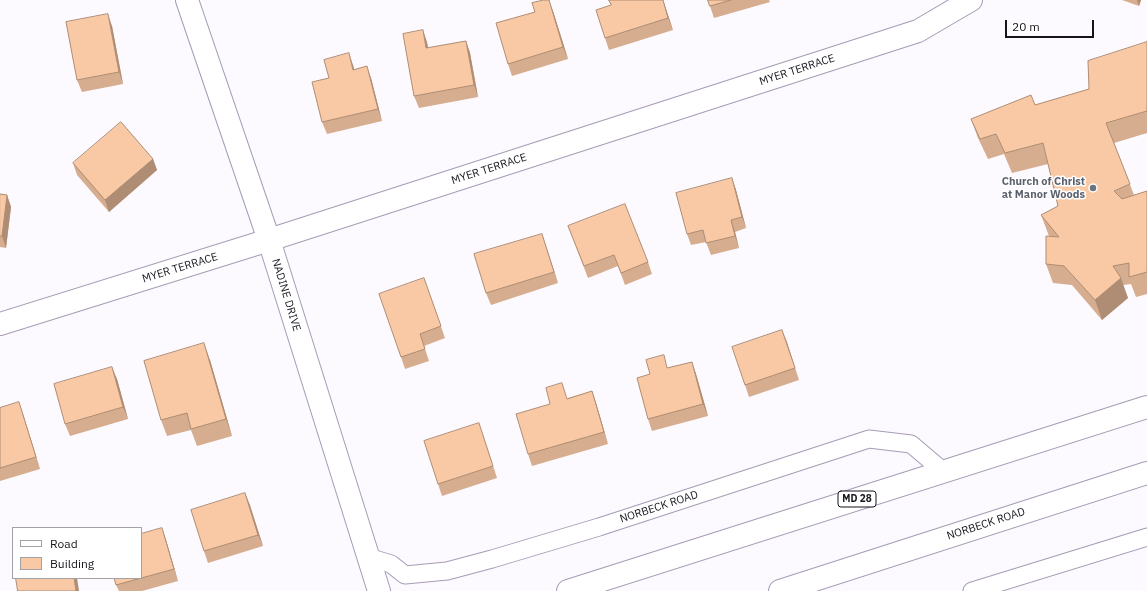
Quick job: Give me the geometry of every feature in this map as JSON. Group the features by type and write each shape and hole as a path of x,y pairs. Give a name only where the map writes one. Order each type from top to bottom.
{"street":[{"name":"NADINE DRIVE","path":"187,0 268,240 379,591"},
{"name":"MYER TERRACE","path":"0,324 268,240 918,31 971,0"},
{"name":"MD 28","path":"568,591 1147,407"},
{"name":"NORBECK ROAD","path":"780,591 1147,473"}],"lane":[{"name":"NORBECK ROAD","path":"368,557 391,564 405,575 447,571 599,527 870,439 912,444 943,471"},
{"path":"972,591 1147,537"}],"building":[{"path":"549,0 563,47 508,64 496,23 535,12 532,3"},
{"path":"609,0 663,0 668,18 605,38 596,10 611,5"},
{"path":"708,0 731,0 710,6"},
{"path":"108,14 119,72 77,80 66,22"},
{"path":"423,30 426,48 466,41 474,85 414,96 403,34"},
{"name":"Church of Christ at Manor Woods","path":"1147,42 1147,111 1106,123 1130,184 1114,191 1122,199 1147,191 1147,272 1129,277 1129,263 1113,266 1121,278 1095,300 1064,266 1046,264 1046,236 1059,237 1041,215 1058,206 1043,143 1005,153 996,134 980,139 971,119 1031,95 1035,105 1089,89 1088,61"},
{"path":"349,53 353,70 367,66 378,109 322,122 312,82 329,78 324,60"},
{"path":"121,122 153,159 105,200 73,163"},
{"path":"732,178 742,217 731,220 735,236 706,243 703,230 687,234 676,193"},
{"path":"0,194 7,195 2,236 0,236"},
{"path":"625,204 648,262 621,273 614,255 584,266 568,226"},
{"path":"542,234 554,272 486,293 474,254"},
{"path":"424,278 441,326 420,334 425,349 401,357 379,294"},
{"path":"782,330 795,368 745,385 732,347"},
{"path":"204,343 226,419 191,429 187,413 161,420 144,361"},
{"path":"664,355 667,368 692,362 703,404 648,419 637,378 650,374 646,360"},
{"path":"112,367 123,407 65,424 54,384"},
{"path":"562,383 567,399 592,391 604,432 528,454 516,414 550,404 546,388"},
{"path":"19,402 36,457 0,468 0,408"},
{"path":"479,423 493,466 438,484 424,441"},
{"path":"245,493 258,535 204,551 191,510"},
{"path":"162,528 174,569 142,578 142,534"},
{"path":"16,579 74,579 76,591 18,591"},
{"path":"114,579 138,579 116,585"}],"place":[{"name":"Church of Christ at Manor Woods","path":"1093,188"}]}
